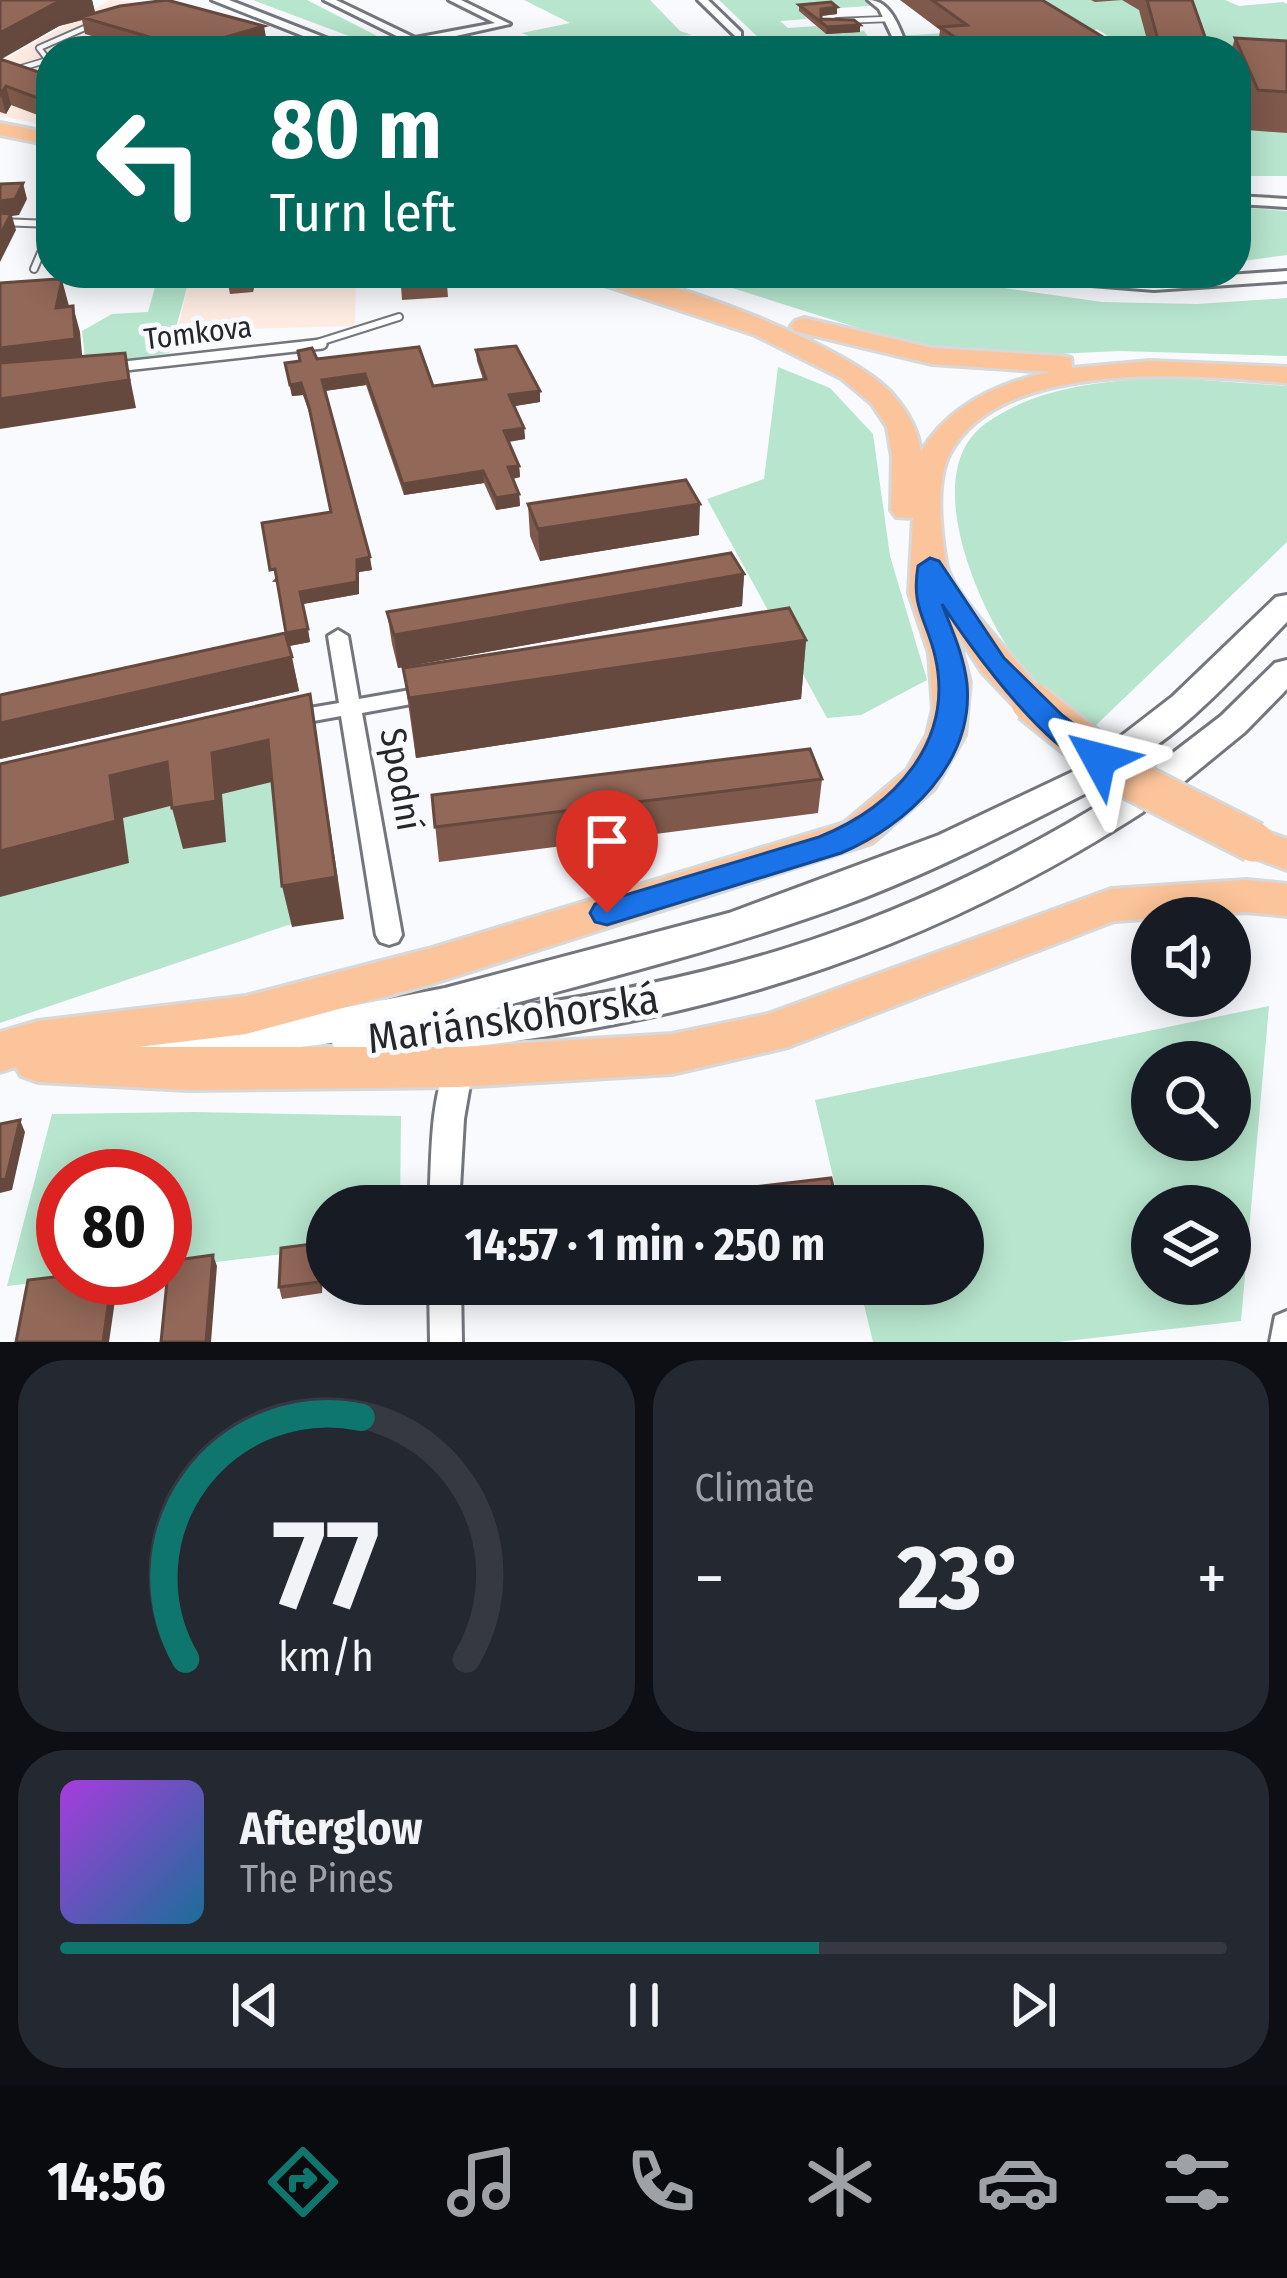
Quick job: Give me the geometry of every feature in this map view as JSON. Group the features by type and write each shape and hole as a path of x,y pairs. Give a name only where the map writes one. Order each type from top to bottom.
{"highway":[{"path":"0,129 36,136"},
{"path":"0,140 36,147"},
{"path":"653,288 890,352 999,364 1086,363 1119,369"},
{"path":"673,288 820,354 884,398 904,440 907,520 930,566 994,664 1031,702 1124,776 1270,849"},
{"path":"1272,370 1119,369 1027,386 981,408 948,434 937,450 927,485 930,566 926,595 948,655 951,720 943,748 922,780 891,813 858,833 403,975 246,1016 38,1040 27,1060 188,1070 459,1067 672,1054 771,1033 1111,905 1246,896 1287,900"}],"main road":[{"name":"Mariánskohorská","path":"27,1060 392,1016 688,940 835,893 952,844 1104,766 1185,704 1287,604"},
{"name":"Mariánskohorská","path":"27,1060 418,1037 636,1004 754,977 994,886 1146,792 1233,724 1287,670"}],"street":[{"path":"218,0 313,36"},
{"path":"329,0 400,36"},
{"path":"445,36 505,25 454,0"},
{"path":"703,0 738,34"},
{"path":"873,0 896,36"},
{"path":"1251,201 1287,203"},
{"path":"1251,278 1287,276"},
{"name":"Spodní","path":"338,636 389,935"},
{"path":"256,726 349,705 462,689"},
{"path":"445,1185 459,1067"},
{"path":"445,1305 446,1342"},
{"path":"1286,1342 1287,1327"}],"lane":[{"path":"825,21 888,19"},
{"path":"67,36 101,21"},
{"path":"29,79 8,72 36,64"},
{"path":"0,222 36,226"},
{"path":"34,269 36,264"},
{"name":"Tomkova","path":"103,370 318,345 399,317"}],"shaded area":[{"path":"110,0 185,5 226,15 223,28 248,36 46,36"},
{"path":"36,42 36,123 0,116 0,62"},
{"path":"187,288 356,288 355,326 177,331"}],"green space":[{"path":"253,0 307,0 377,36 349,36"},
{"path":"524,0 650,0 680,31 692,35 522,33 570,23"},
{"path":"719,0 873,0 880,5 800,11 807,19 780,21 788,28 816,26 826,34 864,31 868,36 757,36"},
{"path":"1031,0 1225,0 1239,6 1283,2 1287,4 1287,63 1251,55 1251,36 1108,36 1097,29 1081,36 896,36 963,32"},
{"path":"1251,87 1287,95 1287,176 1251,176"},
{"path":"1251,208 1287,211 1287,255 1251,260"},
{"path":"155,288 187,288 169,353 86,366 82,331 112,314 148,312"},
{"path":"732,288 1004,288 1102,302 1197,304 1287,298 1287,356 1119,351 1035,355 925,349"},
{"path":"778,367 830,388 873,434 890,556 927,680 861,715 827,718 707,499 764,479"},
{"path":"1162,377 1287,386 1287,542 1093,728 1029,676 1006,645 963,546 956,476 965,447 985,424 1005,411 1070,388"},
{"path":"275,774 291,924 0,1023 0,838"},
{"path":"1269,1006 1251,1208 1251,1185 1131,1185 1131,1305 1242,1305 1241,1321 1058,1342 873,1342 864,1305 984,1305 984,1185 835,1185 815,1100 1216,1017 1251,1017 1251,1010"},
{"path":"52,1114 401,1116 400,1185 306,1185 306,1251 192,1265 192,1149 43,1149"},
{"path":"36,1175 36,1283 7,1286"}],"building":[{"path":"0,0 68,0 0,33"},
{"path":"167,0 264,26 230,36 146,36 81,17"},
{"path":"932,0 1042,0 1101,36 953,36 940,27 967,25"},
{"path":"1147,0 1192,0 1205,36 1157,36"},
{"path":"831,2 837,7 821,9 821,19 854,20 860,25 827,27 799,5"},
{"path":"1251,39 1287,41 1287,92 1258,90 1251,74"},
{"path":"0,59 36,71 36,97 6,86 0,95"},
{"path":"23,183 15,199 0,201 0,184"},
{"path":"0,213 11,214 0,235"},
{"path":"36,280 36,288 60,288 56,308 73,306 75,339 0,348 0,283"},
{"path":"516,346 540,391 509,395 524,428 504,431 519,466 508,467 519,494 496,498 483,471 403,484 365,374 322,380 370,557 357,560 357,582 300,592 308,629 286,633 262,523 331,512 309,407 301,383 290,385 285,363 300,361 298,351 312,348 317,359 419,347 433,386 486,379 476,350"},
{"path":"125,353 129,380 0,399 0,363"},
{"path":"686,480 700,504 538,529 528,504"},
{"path":"731,553 744,574 394,635 387,612"},
{"path":"789,608 806,640 409,698 403,668"},
{"path":"285,633 292,657 0,723 0,695"},
{"path":"310,694 336,877 282,886 268,740 212,753 216,801 172,808 167,762 110,776 116,821 0,851 0,764"},
{"path":"810,749 822,779 435,827 432,795"},
{"path":"20,1120 6,1179 0,1180 0,1124"},
{"path":"831,1178 833,1185 771,1185"},
{"path":"306,1245 306,1284 279,1287 281,1248"},
{"path":"213,1255 206,1342 161,1342 165,1305 192,1305 192,1258"},
{"path":"36,1279 36,1305 108,1305 103,1342 16,1342 28,1280"}],"route":[{"path":"607,913 830,845 891,813 908,796 934,764 951,720 948,655 926,595 930,566 994,664 1052,722 1099,759"}]}
